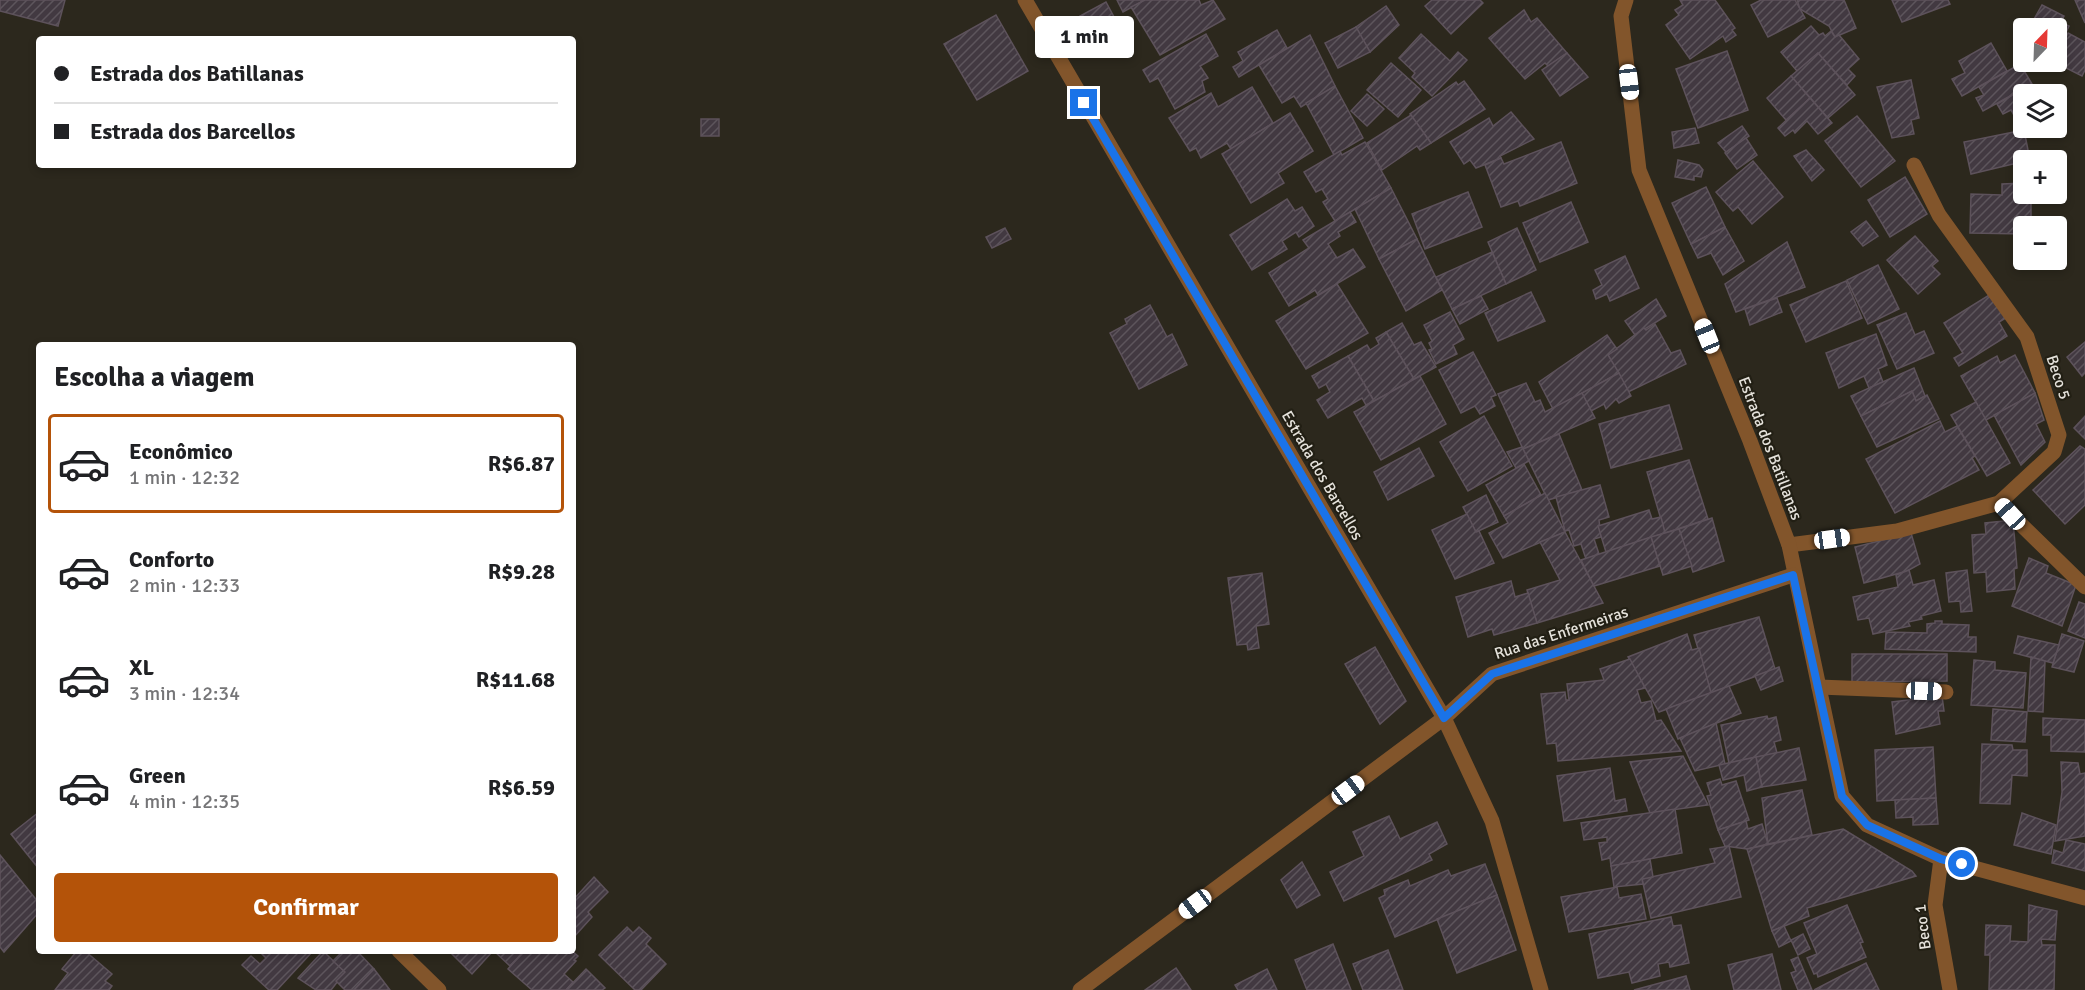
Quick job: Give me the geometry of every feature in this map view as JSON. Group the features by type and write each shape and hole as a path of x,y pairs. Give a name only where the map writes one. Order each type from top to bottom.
{"street":[{"name":"Estrada dos Barcellos","path":"1025,0 1444,718 1492,821 1541,990"},
{"name":"Estrada dos Batillanas","path":"1626,0 1621,16 1639,170 1750,441 1789,545 1793,575 1842,796 1867,825 1941,859 2085,898"},
{"name":"Beco 5","path":"1789,545 1897,531 1999,503 2054,452 2059,435 2027,337 1939,215 1914,165"},
{"path":"1999,503 2085,587"},
{"name":"Rua das Enfermeiras","path":"1080,990 1444,718 1492,674 1793,575"},
{"path":"1819,687 1946,692"},
{"name":"Beco 1","path":"1941,859 1935,905 1950,990"},
{"path":"402,954 439,990"}],"building":[{"path":"0,0 65,0 58,26 0,11"},
{"path":"1117,0 1145,0 1123,12"},
{"path":"1145,0 1199,0 1201,5 1213,0 1225,19 1160,55 1131,7"},
{"path":"1432,0 1480,0 1483,3 1451,34 1425,6"},
{"path":"1680,0 1715,0 1735,28 1732,30 1736,35 1726,42 1723,36 1690,59 1666,25 1679,15 1675,10 1683,5"},
{"path":"1761,0 1795,0 1805,18 1768,37 1751,5"},
{"path":"1797,0 1844,0 1856,28 1835,37 1829,26 1800,9"},
{"path":"1892,0 1948,0 1950,4 1902,22"},
{"path":"2075,0 2085,0 2085,23"},
{"path":"1106,2 1114,17 1088,30 1080,16"},
{"path":"2042,5 2064,16 2063,18 2035,18"},
{"path":"1386,6 1399,25 1370,52 1356,27"},
{"path":"1524,10 1531,22 1537,18 1567,53 1548,66 1545,63 1525,79 1489,38"},
{"path":"996,15 1028,71 977,100 944,44"},
{"path":"1811,26 1819,35 1823,33 1825,36 1831,31 1835,37 1839,35 1859,59 1848,69 1855,76 1847,85 1818,53 1797,71 1781,52"},
{"path":"1356,27 1370,52 1338,68 1325,43"},
{"path":"1277,30 1287,48 1239,77 1233,67 1243,61 1238,52"},
{"path":"2068,33 2085,42 2085,70 2082,76 2067,68"},
{"path":"1206,34 1218,56 1200,66 1208,78 1202,81 1205,92 1175,109 1158,78 1150,82 1143,70"},
{"path":"1421,34 1450,61 1458,52 1467,60 1432,96 1412,77 1415,73 1399,58"},
{"path":"1310,35 1335,86 1301,107 1294,96 1282,103 1259,65"},
{"path":"1991,43 2007,71 1962,96 1952,79 1965,73 1959,61"},
{"path":"1727,51 1748,110 1698,128 1676,69"},
{"path":"1567,53 1588,77 1560,96 1542,70"},
{"path":"1818,53 1855,95 1828,118 1791,76"},
{"path":"1391,63 1421,90 1398,117 1367,90"},
{"path":"2013,68 2013,72 2025,72 2032,84 2013,84 2013,94 1983,111 1976,98 1984,95 1979,87"},
{"path":"1791,76 1810,98 1786,120 1767,98"},
{"path":"1911,80 1919,118 1911,120 1914,134 1892,138 1877,87"},
{"path":"1464,81 1485,109 1431,143 1410,114 1456,82 1458,85"},
{"path":"1335,86 1363,138 1334,155 1306,103"},
{"path":"1252,87 1273,123 1231,149 1227,143 1201,158 1196,148 1190,151 1169,118 1211,93 1218,107"},
{"path":"1367,94 1384,109 1367,126 1351,111"},
{"path":"2013,95 2013,114 2011,110 2003,114 1997,104"},
{"path":"1810,98 1832,123 1818,134 1807,121 1795,133 1793,130 1785,136 1778,128"},
{"path":"1511,112 1534,139 1500,156 1501,158 1476,168 1470,160 1464,164 1450,142 1489,118 1493,126"},
{"path":"1290,113 1313,151 1278,173 1284,183 1251,203 1222,154"},
{"path":"1411,115 1431,143 1420,150 1417,146 1382,170 1367,143"},
{"path":"1857,116 1895,161 1861,187 1825,141"},
{"path":"701,119 719,119 719,136 701,136"},
{"path":"1742,126 1749,136 1726,152 1718,143"},
{"path":"1695,128 1699,143 1674,148 1672,132"},
{"path":"2013,132 2013,138 2026,138 2028,150 2013,150 2013,164 1971,174 1964,142"},
{"path":"1746,138 1757,155 1737,169 1725,153"},
{"path":"1365,142 1391,188 1335,221 1323,202 1328,199 1322,189 1316,192 1304,172 1340,151 1342,155"},
{"path":"1561,142 1577,183 1520,206 1518,201 1501,207 1485,165 1501,158 1504,164"},
{"path":"1806,150 1824,170 1812,181 1794,156"},
{"path":"1678,160 1699,165 1703,170 1701,177 1694,176 1694,180 1675,177"},
{"path":"1753,161 1783,197 1752,224 1738,207 1733,211 1716,192"},
{"path":"1905,177 1927,214 1890,237 1868,200"},
{"path":"2002,184 2013,184 2013,204 2031,204 2031,216 2013,216 2013,234 1970,233 1971,194 2002,195"},
{"path":"1706,187 1725,227 1691,244 1672,203"},
{"path":"1391,188 1417,239 1379,259 1355,209"},
{"path":"1468,192 1482,227 1425,249 1412,214"},
{"path":"1287,199 1295,211 1302,207 1314,226 1299,237 1296,232 1282,241 1287,249 1252,270 1230,235"},
{"path":"1571,202 1588,242 1540,262 1523,223"},
{"path":"1350,212 1356,222 1338,232 1340,236 1328,244 1337,258 1353,249 1365,267 1318,295 1315,290 1289,306 1269,273 1309,248 1303,240"},
{"path":"1866,221 1878,236 1863,246 1851,232"},
{"path":"1725,227 1744,261 1723,275 1711,253 1698,258 1691,244"},
{"path":"1005,228 1011,239 992,248 986,237"},
{"path":"1517,228 1536,270 1506,284 1488,242"},
{"path":"1915,236 1938,261 1932,266 1940,274 1918,294 1887,260"},
{"path":"1417,239 1442,290 1406,311 1379,259"},
{"path":"1787,242 1805,287 1736,312 1725,284"},
{"path":"1492,252 1506,284 1452,309 1436,277"},
{"path":"1625,256 1639,288 1610,301 1607,294 1596,299 1593,290 1602,285 1595,270"},
{"path":"1878,265 1899,309 1868,324 1847,280"},
{"path":"1846,281 1862,318 1806,342 1790,305"},
{"path":"1337,284 1368,333 1306,369 1276,321"},
{"path":"1531,292 1545,321 1498,341 1485,313"},
{"path":"1994,292 2009,316 1999,322 2007,336 1959,366 1954,358 1963,353 1944,323"},
{"path":"1481,296 1488,309 1460,324 1452,309"},
{"path":"1777,298 1782,312 1750,325 1745,309"},
{"path":"1656,299 1666,316 1635,335 1625,321"},
{"path":"1150,305 1167,337 1172,334 1187,365 1139,389 1110,333 1127,324 1125,319"},
{"path":"1450,312 1464,339 1453,345 1457,354 1436,364 1429,350 1432,349 1429,343 1432,341 1424,325"},
{"path":"1906,313 1915,335 1924,331 1934,353 1897,369 1877,325"},
{"path":"1402,323 1414,345 1421,342 1436,367 1414,379 1386,332"},
{"path":"1655,324 1671,353 1680,350 1686,364 1628,392 1608,355 1644,328 1646,330"},
{"path":"1386,332 1414,379 1374,401 1348,356 1367,345 1370,350 1379,344 1376,338"},
{"path":"1876,334 1887,365 1878,369 1883,382 1869,388 1864,376 1839,388 1826,353"},
{"path":"1607,335 1617,349 1608,355 1619,373 1553,409 1539,382"},
{"path":"2085,342 2085,373 2082,376 2067,357"},
{"path":"1473,352 1496,395 1491,397 1495,406 1480,414 1475,406 1461,413 1439,370"},
{"path":"2015,355 2035,393 1986,420 1961,376 1997,356 2000,363"},
{"path":"1348,356 1374,401 1366,405 1362,398 1328,418 1317,400 1330,392 1326,384 1319,388 1312,376"},
{"path":"1914,368 1925,396 1916,401 1912,391 1861,416 1851,396"},
{"path":"1619,373 1631,396 1619,403 1616,399 1606,409 1604,404 1591,411 1582,393"},
{"path":"1420,376 1446,424 1381,460 1354,412"},
{"path":"1526,383 1535,402 1540,400 1545,412 1582,393 1595,418 1523,449 1498,394"},
{"path":"1912,391 1916,401 1927,395 1939,419 1877,447 1861,416"},
{"path":"2035,393 2044,420 2036,424 2045,442 2021,465 1994,415"},
{"path":"1976,402 2010,463 1987,476 1951,415"},
{"path":"1669,405 1682,449 1611,468 1599,424"},
{"path":"1484,416 1512,466 1468,491 1440,442"},
{"path":"2085,416 2085,439 2074,428"},
{"path":"1940,421 1945,432 1957,426 1975,456 1972,458 1979,470 1895,513 1866,459"},
{"path":"1559,434 1582,490 1548,500 1523,449"},
{"path":"2080,446 2085,449 2085,505 2065,524 2033,490"},
{"path":"1522,447 1529,461 1516,468 1507,452"},
{"path":"1419,448 1434,476 1388,500 1374,472"},
{"path":"1689,460 1708,519 1665,533 1647,472"},
{"path":"1524,464 1541,495 1504,516 1486,485"},
{"path":"1600,485 1609,517 1599,520 1601,537 1594,539 1599,554 1586,559 1581,544 1574,546 1569,530 1565,531 1556,497"},
{"path":"1545,493 1565,532 1503,558 1489,533 1508,523 1504,516"},
{"path":"1486,495 1498,522 1476,532 1463,507"},
{"path":"1649,510 1652,519 1661,517 1665,533 1606,552 1598,526"},
{"path":"1467,514 1476,532 1479,531 1494,563 1455,579 1432,530"},
{"path":"1712,518 1724,561 1693,572 1679,529"},
{"path":"2013,520 2017,568 2014,569 2015,589 1987,592 1986,572 1974,573 1972,535 1986,534 1985,523"},
{"path":"1679,529 1692,566 1663,575 1651,537"},
{"path":"1565,532 1603,603 1537,623 1527,590 1560,580 1540,542"},
{"path":"1911,533 1920,564 1907,571 1864,583 1855,547"},
{"path":"1651,537 1660,566 1594,586 1581,560"},
{"path":"2029,558 2048,566 2046,573 2076,585 2062,626 2012,606"},
{"path":"1909,570 1913,585 1934,580 1941,611 1908,622 1910,626 1873,634 1869,618 1858,620 1853,597 1898,587 1896,575"},
{"path":"1967,570 1972,611 1961,612 1960,601 1949,602 1946,573"},
{"path":"1262,573 1269,624 1256,626 1259,648 1248,650 1247,644 1237,645 1228,578"},
{"path":"1511,581 1515,597 1528,593 1537,623 1494,635 1492,629 1468,637 1456,597"},
{"path":"2079,602 2085,604 2085,638 2068,631"},
{"path":"1759,617 1775,669 1711,693 1694,635"},
{"path":"1935,621 1942,621 1942,624 1969,625 1968,637 1976,637 1976,652 1885,649 1886,632 1927,633 1927,624 1935,623"},
{"path":"1687,634 1692,650 1699,648 1711,693 1659,712 1628,657"},
{"path":"2062,634 2084,641 2074,672 2052,667"},
{"path":"2018,636 2059,645 2053,663 2014,653"},
{"path":"1375,647 1406,701 1380,724 1345,664"},
{"path":"1852,654 1947,654 1947,681 1852,682"},
{"path":"2031,657 2045,661 2043,712 2028,711"},
{"path":"1630,659 1645,688 1637,690 1641,703 1651,701 1656,721 1661,720 1681,751 1558,761 1556,743 1547,744 1541,694 1565,692 1566,700 1569,700 1567,684 1604,680 1600,669"},
{"path":"1974,660 1995,662 1995,670 2026,673 2023,708 1971,705"},
{"path":"1779,667 1783,681 1761,690 1755,676"},
{"path":"1729,686 1741,713 1678,739 1666,709"},
{"path":"1942,696 1944,711 1938,711 1940,724 1896,734 1892,702"},
{"path":"1993,709 2027,712 2025,742 1991,740"},
{"path":"1767,716 1768,719 1776,717 1781,740 1774,742 1777,753 1729,763 1721,725"},
{"path":"2043,718 2085,720 2085,752 2051,751 2051,735 2043,735"},
{"path":"1716,723 1725,764 1695,771 1680,738"},
{"path":"1982,744 2012,745 2013,750 2027,750 2027,776 2012,775 2010,804 1980,803"},
{"path":"1933,747 1936,798 1877,801 1875,750"},
{"path":"1799,748 1806,780 1762,787 1756,757"},
{"path":"1683,756 1708,805 1650,813 1630,762"},
{"path":"1756,757 1762,787 1747,791 1744,775 1723,780 1719,765"},
{"path":"2061,762 2078,763 2080,774 2085,773 2085,836 2055,841 2062,792"},
{"path":"1610,768 1615,801 1625,799 1627,811 1564,821 1557,776"},
{"path":"1720,779 1722,785 1736,781 1749,820 1718,830 1707,796 1711,795 1707,783"},
{"path":"1802,790 1812,835 1768,844 1762,798"},
{"path":"1936,798 1938,824 1913,825 1913,817 1896,818 1895,800"},
{"path":"1675,809 1682,853 1611,866 1610,858 1602,860 1599,843 1607,842 1607,837 1584,840 1581,823"},
{"path":"2022,813 2056,825 2051,854 2014,845"},
{"path":"36,814 36,865 11,834"},
{"path":"1389,816 1400,839 1437,822 1447,844 1429,854 1432,860 1344,901 1330,872 1364,856 1353,832"},
{"path":"1746,821 1748,829 1762,824 1768,844 1747,849 1725,846 1718,830"},
{"path":"1843,829 1912,871 1916,876 1807,908 1809,916 1772,931 1747,849"},
{"path":"2066,840 2085,844 2085,871 2052,863 2054,850 2063,853"},
{"path":"1729,846 1741,897 1651,918 1642,879 1715,863 1710,849"},
{"path":"0,855 36,899 36,915 4,952 0,947"},
{"path":"1650,859 1653,877 1642,879 1643,884 1614,887 1611,866"},
{"path":"1302,862 1320,895 1297,908 1281,880"},
{"path":"1485,864 1497,895 1395,937 1379,898 1385,895 1384,890 1408,880 1410,886 1448,870 1451,876"},
{"path":"594,877 608,892 588,912 592,917 576,935 576,897"},
{"path":"1617,887 1619,898 1641,894 1646,919 1569,932 1561,897"},
{"path":"1497,895 1516,950 1457,973 1437,919"},
{"path":"1847,905 1863,942 1860,943 1866,957 1818,977 1817,973 1814,974 1807,958 1817,954 1804,923"},
{"path":"2029,905 2057,911 2055,940 2041,939 2042,945 2055,945 2054,990 1989,990 1990,955 1985,955 1986,925 2011,926 2010,941 2028,942"},
{"path":"1671,917 1673,926 1681,925 1689,963 1670,967 1669,962 1658,964 1660,976 1632,983 1629,972 1598,978 1589,934"},
{"path":"1784,926 1791,941 1779,947 1772,931"},
{"path":"627,927 633,933 639,927 651,938 646,944 666,964 641,990 635,990 599,955"},
{"path":"1803,934 1810,949 1798,955 1791,940"},
{"path":"1333,944 1351,990 1307,990 1295,960"},
{"path":"1388,950 1403,990 1363,990 1353,964"},
{"path":"74,954 89,954 112,974 105,981 112,986 109,990 55,990 68,973 62,969"},
{"path":"262,954 310,954 277,990 269,990 242,965 251,956 260,964 266,958"},
{"path":"320,954 326,954 345,972 331,990 316,990 298,978"},
{"path":"340,954 360,954 374,969 354,990 345,990 336,981 345,972 333,961"},
{"path":"452,954 490,954 472,974"},
{"path":"497,954 521,954 510,966"},
{"path":"521,954 576,954 578,956 564,974 573,982 566,990 532,990 508,969"},
{"path":"1772,954 1781,990 1734,990 1728,965"},
{"path":"1798,957 1812,990 1798,990 1791,973 1796,971 1791,960"},
{"path":"1866,963 1879,990 1814,990"},
{"path":"1176,968 1191,990 1145,990"},
{"path":"374,969 390,990 354,990"},
{"path":"586,969 605,988 602,990 566,990"},
{"path":"1267,969 1277,990 1238,990 1235,985"},
{"path":"1686,976 1690,990 1634,990"}],"route":[{"path":"1084,103 1444,718 1492,674 1793,575 1842,796 1867,825 1941,859 1962,864"}]}
